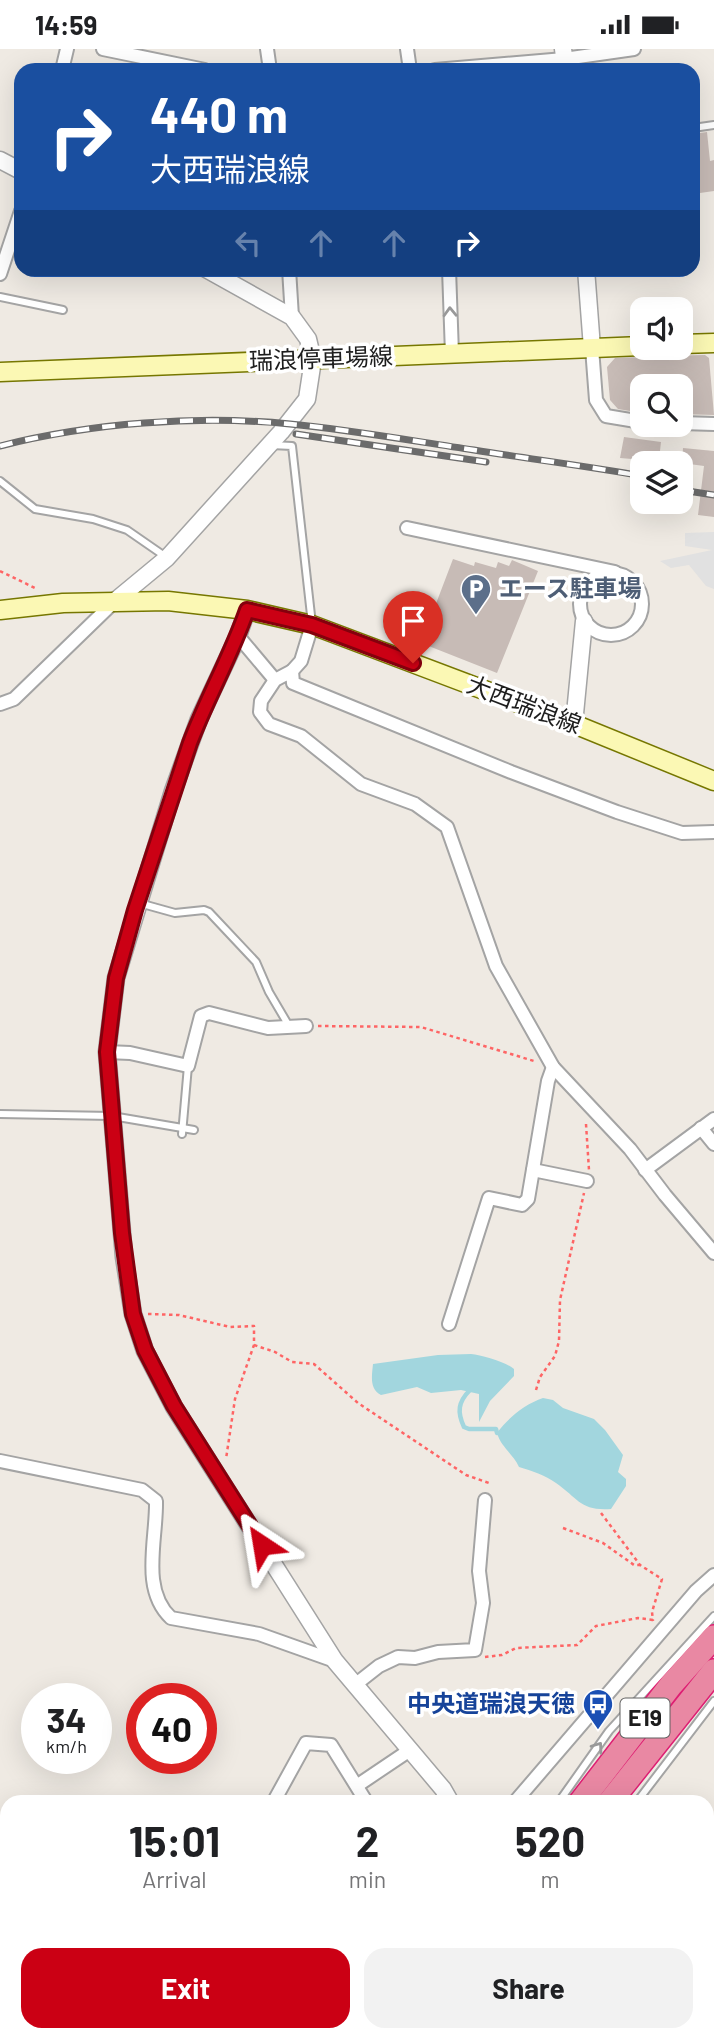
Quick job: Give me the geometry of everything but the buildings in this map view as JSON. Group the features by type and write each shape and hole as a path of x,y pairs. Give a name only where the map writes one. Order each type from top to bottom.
{"highway":[{"name":"E19","path":"586,1795 671,1685 714,1637"},
{"name":"E19","path":"615,1795 714,1671"}],"main road":[{"path":"693,344 714,343"},
{"name":"瑞浪停車場線","path":"0,372 630,346"},
{"name":"大西瑞浪線","path":"0,610 63,603 167,601 247,610 312,625 574,724 714,781"}],"street":[{"path":"103,49 171,63"},
{"path":"517,63 634,49"},
{"path":"0,274 14,232"},
{"path":"0,704 14,699 115,601 167,558 307,399 313,360 309,339 292,317 220,277"},
{"path":"290,277 292,317"},
{"path":"449,277 452,354"},
{"path":"587,277 596,400 606,416 630,420"},
{"path":"693,423 714,424"},
{"path":"407,528 615,572 634,582 640,590 643,600 638,621 631,629 611,636 600,634 584,621"},
{"path":"574,724 584,621 579,601 582,591 596,576 615,572"},
{"path":"247,610 238,636 199,719 138,902 116,978 107,1052 124,1257 133,1314 145,1350 162,1385 335,1661 446,1795"},
{"path":"312,625 301,661 292,671 275,680 261,702 260,712 269,724 301,736 361,784 415,804 447,827 496,965 554,1067 630,1149 714,1252"},
{"path":"238,636 275,680"},
{"path":"292,671 293,683 511,772 682,833 714,832"},
{"path":"107,1052 131,1053 188,1066 201,1016 209,1013 268,1028 306,1026"},
{"path":"449,1324 489,1198 522,1205 528,1199 548,1080 554,1067"},
{"path":"645,1170 714,1119"},
{"path":"701,1128 714,1144"},
{"path":"533,1170 587,1181"},
{"path":"0,1461 142,1490 156,1501 154,1592 161,1609 171,1618 260,1634 335,1661"},
{"path":"356,1684 379,1666 398,1657 415,1658 438,1652 475,1650 483,1603 479,1571 485,1500"},
{"path":"521,1795 696,1591 714,1575"},
{"path":"277,1795 306,1743 331,1745 363,1795"},
{"path":"358,1786 410,1750"}],"lane":[{"path":"0,297 63,310"},
{"path":"269,445 292,446 312,625"},
{"path":"0,481 35,509 93,519 127,530 167,558"},
{"path":"138,902 175,913 204,910 209,912 256,962 289,1027"},
{"path":"182,1130 188,1066"},
{"path":"0,1114 112,1116 194,1130"},
{"path":"564,1795 609,1731 714,1616"},
{"path":"642,1795 714,1701"}],"path":[{"path":"0,571 63,603"},
{"path":"306,1026 421,1027 554,1067"},
{"path":"536,1390 540,1377 555,1356 559,1341 560,1300 589,1167 586,1124 590,1107"},
{"path":"133,1314 179,1315 230,1327 254,1326 254,1345 234,1399 222,1483"},
{"path":"254,1345 275,1352 292,1362 314,1364 369,1410 466,1475 489,1483"},
{"path":"601,1513 640,1565 662,1579 652,1612 660,1633"},
{"path":"563,1528 603,1543 634,1566 640,1565"},
{"path":"475,1650 486,1658 502,1655 516,1648 577,1645 596,1626 638,1618 653,1620"}],"shaded area":[{"path":"714,532 714,589 706,586 689,565 671,568 660,561 712,550 685,546 685,533"}],"water":[{"path":"471,1354 494,1359 514,1369 514,1376 490,1401 479,1422 479,1394 461,1390 431,1393 417,1387 381,1395 373,1385 373,1364 438,1355"},
{"path":"543,1398 594,1419 623,1455 618,1472 626,1479 626,1486 611,1509 586,1506 552,1480 519,1467 501,1442 497,1433 506,1422 523,1408"}],"waterway":[{"path":"470,1390 460,1407 464,1427 496,1429 497,1433"}],"railway":[{"path":"0,446 70,432 144,423 255,421 359,432 630,474"},
{"path":"296,434 486,462"},
{"path":"693,492 714,495"}],"place":[{"name":"エース駐車場","path":"476,616"},
{"name":"中央道瑞浪天徳","path":"598,1731"}],"route":[{"path":"262,1545 162,1385 145,1350 133,1314 124,1257 107,1052 116,978 135,910 190,743 247,610 312,625 413,663"}]}
